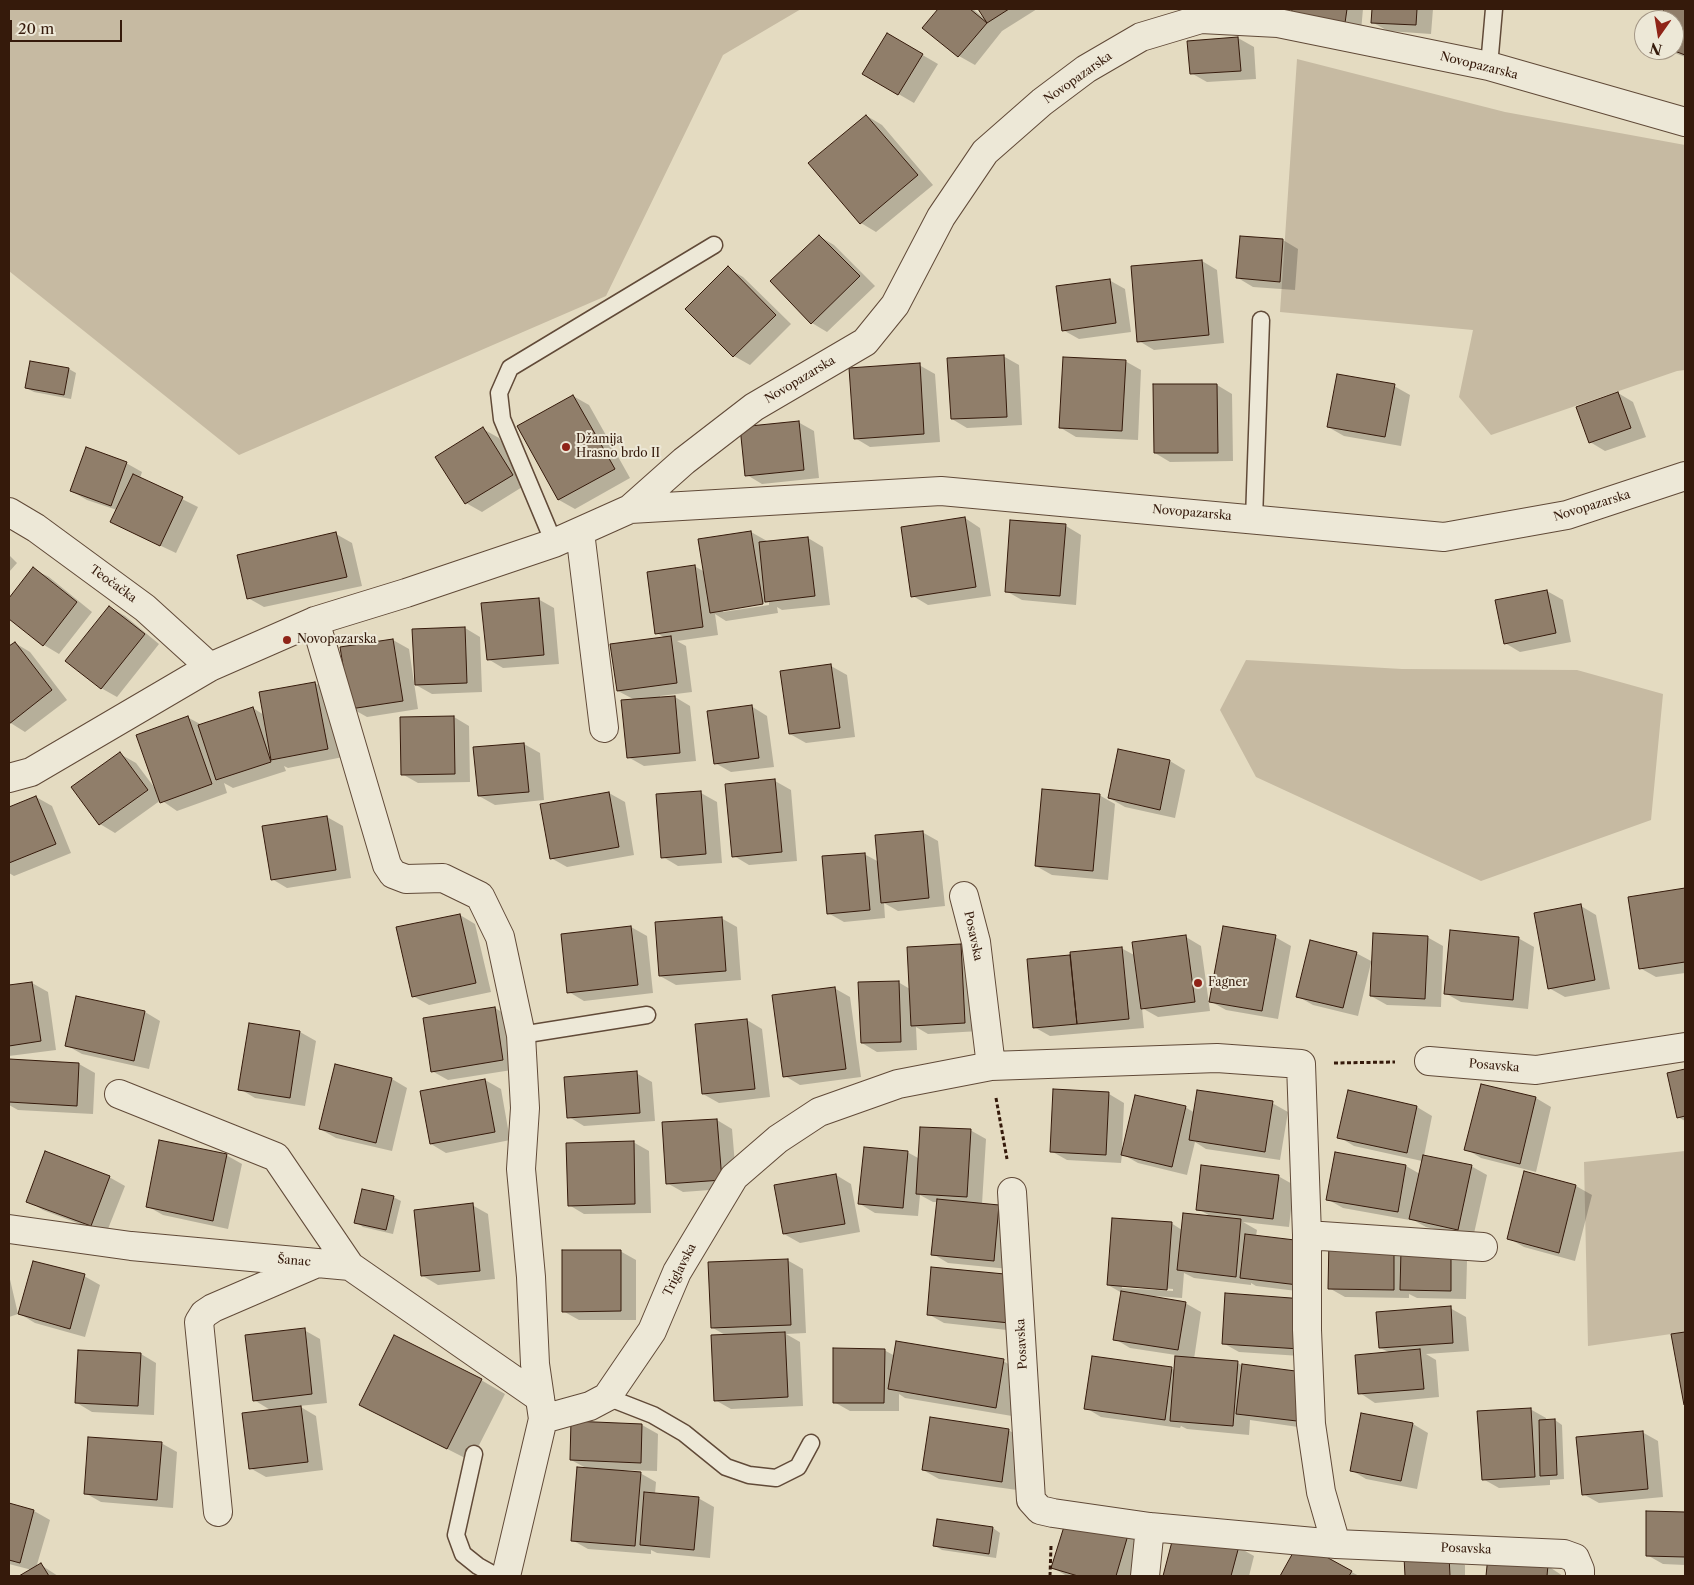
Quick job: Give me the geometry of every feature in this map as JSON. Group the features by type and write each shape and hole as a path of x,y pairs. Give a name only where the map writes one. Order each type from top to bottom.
{"street":[{"name":"Novopazarska","path":"9,778 31,772 210,667 314,621 406,593 554,543 630,509 684,461 754,407 865,342 895,305 941,217 985,152 1042,102 1086,69 1141,37 1201,20 1278,22 1489,66 1685,122"},
{"name":"Novopazarska","path":"630,509 942,491 1444,537 1567,516 1685,476"},
{"name":"Teočačka","path":"9,512 36,528 146,608 210,667"},
{"path":"580,532 604,728"},
{"path":"314,621 387,865 393,874 406,879 443,878 480,896 500,937 521,1035 525,1108 521,1169 531,1277 535,1364 542,1408 506,1576"},
{"name":"Posavska","path":"964,896 976,942 991,1066"},
{"name":"Posavska","path":"1429,1061 1536,1070 1685,1047"},
{"path":"991,1066 1217,1058 1301,1064 1311,1424 1321,1492 1336,1544"},
{"name":"Triglavska","path":"607,1397 652,1331 677,1272 734,1177 778,1140 820,1112 898,1084 991,1066"},
{"path":"119,1094 276,1157 350,1266"},
{"name":"Posavska","path":"1012,1192 1031,1500 1040,1510 1150,1527 1336,1544 1564,1554 1575,1558 1580,1570 1580,1576"},
{"name":"Šanac","path":"9,1229 131,1246 350,1266 542,1408"},
{"path":"1307,1235 1483,1247"},
{"path":"218,1512 199,1322 204,1314 213,1308 318,1263"},
{"path":"542,1408 590,1406 607,1397"},
{"path":"1145,1576 1150,1527"}],"lane":[{"path":"1489,66 1494,9"},
{"path":"554,543 502,419 499,393 510,368 714,245"},
{"path":"1254,519 1261,320"},
{"path":"521,1035 647,1015"},
{"path":"607,1397 653,1415 684,1433 726,1467 749,1475 776,1478 798,1467 810,1443"},
{"path":"474,1454 456,1535 462,1554 496,1576"}],"path":[{"path":"1301,1064 1429,1061"},
{"path":"991,1066 1012,1192"}],"shaded area":[{"path":"9,9 801,9 723,55 606,296 239,455 9,271"},
{"path":"1297,59 1505,112 1685,145 1685,370 1677,371 1491,435 1459,397 1473,330 1280,312"},
{"path":"1246,660 1402,669 1577,670 1663,694 1651,820 1481,881 1256,777 1220,710"},
{"path":"1685,1151 1685,1332 1588,1346 1584,1162"}],"building":[{"path":"938,9 970,9 987,23 958,57 922,28"},
{"path":"978,9 1009,9 987,23"},
{"path":"1292,9 1347,9 1345,23 1291,18"},
{"path":"1372,9 1417,9 1416,25 1371,23"},
{"path":"1685,9 1685,55 1684,10 1664,10"},
{"path":"887,33 923,54 898,95 862,74"},
{"path":"1238,37 1241,71 1190,74 1187,41"},
{"path":"866,115 918,175 860,224 808,163"},
{"path":"819,235 860,276 811,324 770,281"},
{"path":"1240,236 1283,239 1280,282 1236,278"},
{"path":"1202,260 1209,335 1137,342 1131,266"},
{"path":"728,266 776,315 733,357 685,309"},
{"path":"1110,279 1116,323 1062,331 1056,286"},
{"path":"1004,355 1007,417 951,419 947,358"},
{"path":"1063,357 1126,360 1122,431 1059,428"},
{"path":"30,361 69,368 64,395 25,388"},
{"path":"920,363 924,434 854,439 849,368"},
{"path":"1337,374 1395,384 1385,437 1327,427"},
{"path":"1153,384 1217,384 1218,453 1154,453"},
{"path":"1618,392 1631,428 1589,443 1576,407"},
{"name":"Džamija Hrasno brdo II","path":"573,395 615,469 558,500 517,426"},
{"path":"799,421 804,470 745,476 740,427"},
{"path":"483,427 513,475 465,504 435,457"},
{"path":"86,447 127,462 111,506 70,491"},
{"path":"133,474 183,497 160,546 110,522"},
{"path":"965,517 976,587 911,597 901,527"},
{"path":"1010,520 1066,524 1060,596 1005,592"},
{"path":"751,531 763,604 710,613 698,539"},
{"path":"336,532 347,577 247,599 237,555"},
{"path":"808,537 815,596 765,602 759,542"},
{"path":"695,565 703,627 655,634 647,572"},
{"path":"33,567 77,602 43,646 9,619 9,598"},
{"path":"1547,590 1556,633 1504,644 1495,600"},
{"path":"539,598 544,655 487,660 481,603"},
{"path":"109,606 145,634 101,689 65,661"},
{"path":"465,627 467,683 415,685 412,629"},
{"path":"671,636 677,683 617,691 610,644"},
{"path":"393,639 403,701 350,709 340,647"},
{"path":"15,642 52,690 9,724 9,646"},
{"path":"831,664 840,728 789,734 780,671"},
{"path":"315,682 328,749 271,760 259,692"},
{"path":"675,696 680,753 627,758 621,700"},
{"path":"752,705 759,758 714,764 707,711"},
{"path":"253,707 271,762 216,780 198,725"},
{"path":"188,716 212,784 160,803 136,735"},
{"path":"454,716 455,774 401,775 400,717"},
{"path":"524,743 529,792 478,796 473,747"},
{"path":"1118,749 1170,760 1160,810 1108,798"},
{"path":"120,752 148,790 99,825 71,787"},
{"path":"775,779 782,852 732,857 725,784"},
{"path":"1042,789 1100,794 1093,871 1035,866"},
{"path":"701,791 706,854 661,858 656,794"},
{"path":"609,792 619,847 550,859 540,804"},
{"path":"36,796 56,844 9,863 9,807"},
{"path":"327,816 336,870 271,880 262,826"},
{"path":"923,831 929,898 881,903 875,835"},
{"path":"865,853 870,910 827,914 822,856"},
{"path":"1685,888 1685,962 1639,969 1628,897"},
{"path":"1581,904 1595,980 1548,989 1534,913"},
{"path":"460,914 476,983 412,997 396,927"},
{"path":"722,917 726,971 659,976 655,922"},
{"path":"631,926 638,985 567,993 561,934"},
{"path":"1223,926 1276,935 1262,1011 1209,1002"},
{"path":"1450,930 1519,937 1513,1000 1444,994"},
{"path":"1373,933 1428,936 1425,999 1370,996"},
{"path":"1186,935 1195,1002 1141,1009 1132,942"},
{"path":"1310,940 1357,952 1343,1008 1296,997"},
{"path":"961,944 965,1023 911,1026 907,947"},
{"path":"1122,947 1129,1019 1077,1024 1070,952"},
{"path":"1070,955 1077,1024 1033,1028 1027,959"},
{"path":"899,981 901,1042 861,1043 858,982"},
{"path":"32,982 41,1041 9,1046 9,985"},
{"path":"835,987 846,1069 783,1077 772,995"},
{"path":"76,996 145,1011 134,1061 65,1046"},
{"path":"495,1007 503,1060 431,1072 423,1018"},
{"path":"747,1019 755,1089 702,1094 695,1024"},
{"path":"249,1023 300,1031 290,1098 238,1090"},
{"path":"9,1059 79,1063 77,1106 9,1102"},
{"path":"335,1064 392,1078 376,1143 319,1129"},
{"path":"1685,1069 1685,1116 1677,1118 1667,1073"},
{"path":"637,1071 640,1113 567,1118 564,1077"},
{"path":"485,1079 495,1132 430,1144 420,1091"},
{"path":"1481,1084 1536,1097 1520,1164 1464,1150"},
{"path":"1053,1089 1109,1092 1106,1155 1050,1152"},
{"path":"1197,1090 1273,1101 1265,1152 1189,1140"},
{"path":"1348,1090 1417,1106 1407,1153 1337,1138"},
{"path":"1135,1095 1186,1106 1172,1167 1121,1155"},
{"path":"717,1119 722,1180 666,1184 662,1122"},
{"path":"920,1127 971,1129 967,1197 916,1194"},
{"path":"159,1140 227,1154 213,1221 146,1207"},
{"path":"634,1141 635,1204 568,1206 566,1143"},
{"path":"864,1147 908,1151 903,1208 858,1204"},
{"path":"45,1151 110,1176 91,1226 26,1202"},
{"path":"1335,1152 1406,1165 1398,1212 1326,1200"},
{"path":"1423,1155 1472,1165 1458,1230 1409,1219"},
{"path":"1201,1165 1279,1175 1273,1219 1196,1210"},
{"path":"1524,1171 1576,1185 1559,1253 1507,1239"},
{"path":"836,1174 845,1224 783,1234 774,1185"},
{"path":"362,1189 394,1196 386,1230 354,1223"},
{"path":"937,1199 999,1205 994,1261 931,1255"},
{"path":"473,1203 480,1271 421,1276 414,1210"},
{"path":"1183,1213 1241,1219 1236,1277 1177,1270"},
{"path":"1112,1218 1172,1222 1167,1290 1107,1285"},
{"path":"1245,1234 1303,1241 1298,1285 1240,1278"},
{"path":"1329,1240 1394,1242 1394,1290 1328,1289"},
{"path":"562,1250 621,1250 621,1311 562,1312"},
{"path":"1401,1250 1451,1251 1451,1291 1400,1290"},
{"path":"788,1259 791,1325 711,1328 708,1262"},
{"path":"33,1261 85,1274 70,1329 18,1314"},
{"path":"931,1267 1015,1275 1010,1323 927,1315"},
{"path":"1121,1291 1186,1302 1178,1350 1113,1340"},
{"path":"1225,1293 1304,1299 1300,1349 1222,1344"},
{"path":"1451,1306 1453,1343 1379,1348 1376,1312"},
{"path":"305,1328 312,1394 253,1401 245,1335"},
{"path":"785,1332 788,1397 714,1401 711,1335"},
{"path":"1685,1332 1685,1405 1684,1405 1671,1334"},
{"path":"394,1335 482,1379 447,1449 359,1405"},
{"path":"896,1341 1004,1359 996,1408 888,1389"},
{"path":"833,1348 885,1349 884,1403 833,1403"},
{"path":"1420,1349 1424,1389 1358,1394 1355,1355"},
{"path":"78,1350 141,1353 138,1406 75,1403"},
{"path":"1092,1356 1172,1367 1165,1420 1084,1409"},
{"path":"1175,1356 1238,1361 1233,1426 1170,1421"},
{"path":"1242,1364 1303,1372 1297,1421 1236,1414"},
{"path":"301,1406 308,1462 249,1469 242,1413"},
{"path":"1531,1408 1535,1477 1482,1480 1477,1411"},
{"path":"1361,1413 1413,1423 1401,1481 1350,1471"},
{"path":"930,1417 1009,1429 1002,1482 922,1470"},
{"path":"1555,1419 1557,1475 1540,1476 1539,1420"},
{"path":"571,1421 642,1424 641,1463 570,1460"},
{"path":"1643,1431 1648,1489 1582,1495 1576,1437"},
{"path":"88,1437 162,1442 157,1500 84,1494"},
{"path":"577,1467 641,1472 635,1546 571,1541"},
{"path":"644,1492 699,1497 694,1550 640,1545"},
{"path":"9,1503 34,1510 20,1563 9,1560"},
{"path":"1646,1511 1685,1512 1685,1557 1646,1556"},
{"path":"1067,1517 1128,1535 1116,1576 1078,1576 1051,1568"},
{"path":"937,1519 993,1527 989,1554 933,1546"},
{"path":"1175,1530 1239,1546 1231,1576 1163,1576"},
{"path":"1299,1542 1352,1571 1349,1576 1280,1576"},
{"path":"1449,1555 1450,1576 1405,1576 1404,1557"},
{"path":"1488,1556 1548,1565 1547,1576 1486,1576"},
{"path":"41,1563 49,1576 19,1576"}],"place":[{"name":"Džamija Hrasno brdo II","path":"566,447"},
{"name":"Novopazarska","path":"287,640"},
{"name":"Fagner","path":"1198,983"}]}
